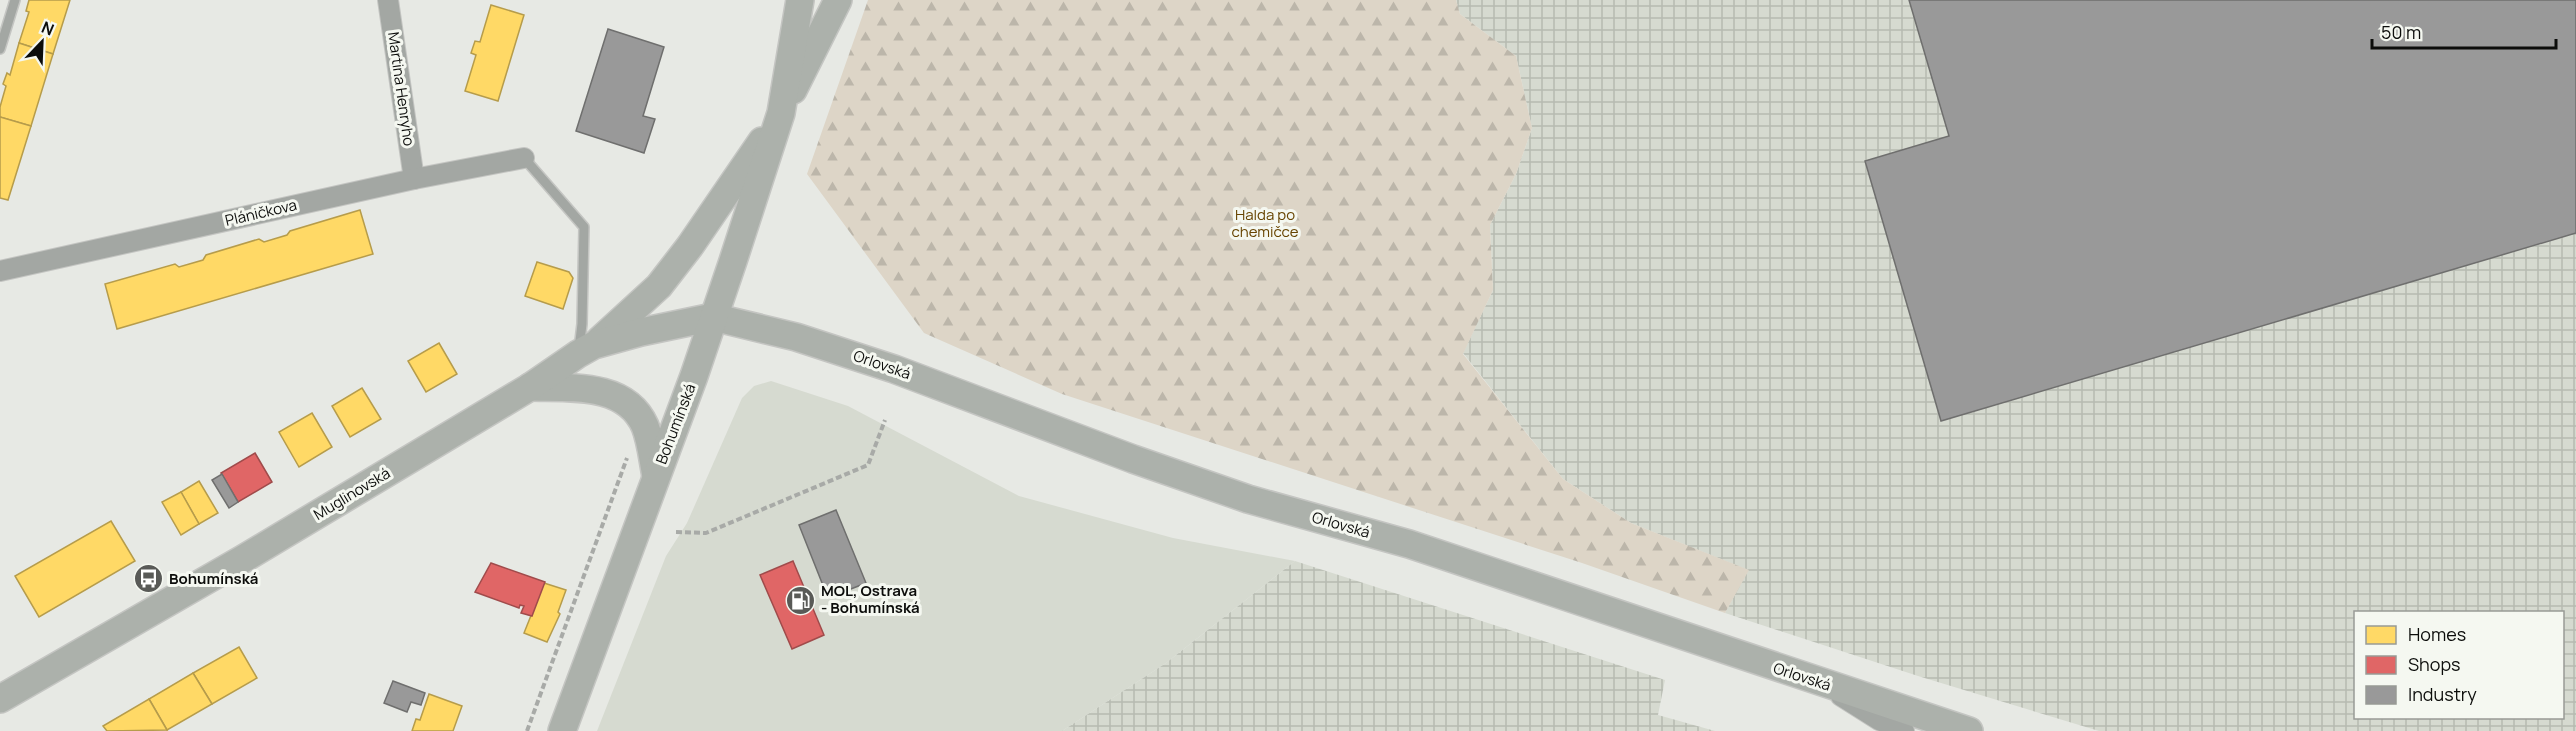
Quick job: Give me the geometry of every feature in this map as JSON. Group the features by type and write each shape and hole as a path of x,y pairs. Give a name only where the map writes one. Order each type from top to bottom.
{"main road":[{"name":"Bohumínská","path":"781,113 800,0"},
{"name":"Bohumínská","path":"562,731 694,376 781,113 838,0"},
{"path":"586,349 659,286 723,200 781,113"},
{"name":"Muglinovská","path":"0,699 243,559 530,387 586,349 713,317"},
{"name":"Orlovská","path":"713,317 796,337 861,358 1132,459 1248,499 1409,544 1970,731"},
{"path":"530,387 591,388 630,404 645,426 656,476"}],"street":[{"name":"Martina Henryho","path":"388,0 414,179"},
{"name":"Pláničkova","path":"0,271 414,179 524,158"},
{"path":"1821,683 1879,720 1904,731"}],"lane":[{"path":"0,49 15,0"},
{"path":"524,158 584,227 582,324 586,349"}],"path":[{"path":"676,532 705,533 868,465 885,420"},
{"path":"527,731 628,454"}],"shaded area":[{"path":"1456,0 2576,0 2576,731 2099,731 1918,676 1725,613 1748,570 1631,523 1563,479 1463,353 1493,290 1490,225 1516,174 1532,128 1516,56 1460,14"},
{"path":"771,381 848,406 1019,496 1173,538 1295,561 1166,663 1062,731 597,731 666,556 687,523 742,398 754,386"},
{"path":"1295,561 1665,680 1658,715 1715,731 1062,731 1166,663"}],"green space":[{"name":"Halda po chemičce","path":"868,0 1456,0 1460,14 1516,56 1532,128 1516,174 1490,225 1493,290 1463,354 1563,479 1631,523 1749,570 1725,613 1582,563 1062,394 924,333 807,174"}],"building: Homes":[{"path":"29,0 70,0 53,54 19,43 29,12 26,11"},
{"path":"491,5 524,15 498,101 465,91 476,55 471,53 475,41 480,42"},
{"path":"19,43 53,54 31,126 0,117 0,107 6,86 3,84 7,73 10,75"},
{"path":"0,117 31,126 8,200 0,198"},
{"path":"360,210 373,254 117,329 105,284 175,264 179,267 203,260 206,255 259,239 264,242 287,235 290,231"},
{"path":"537,262 569,272 573,278 563,309 525,296"},
{"path":"439,343 457,374 426,392 408,361"},
{"path":"362,388 381,419 350,437 332,406"},
{"path":"312,413 332,447 299,467 279,432"},
{"path":"199,481 218,513 199,524 181,492"},
{"path":"181,492 199,524 181,535 162,502"},
{"path":"111,521 135,561 39,617 15,576"},
{"path":"544,583 566,590 558,612 560,614 547,642 524,633"},
{"path":"239,647 257,678 212,704 193,673"},
{"path":"193,673 212,704 167,730 149,699"},
{"path":"429,694 462,706 453,731 412,731 416,719 420,720"},
{"path":"149,699 167,730 107,731 103,726"}],"building: Shops":[{"path":"255,453 272,482 238,502 221,473"},
{"path":"793,561 824,635 792,649 760,575"},
{"path":"491,563 545,582 532,616 521,613 524,606 520,605 519,608 475,592"}],"building: Industry":[{"path":"1909,0 2576,0 2576,233 1941,421 1865,161 1949,136"},
{"path":"608,29 664,47 643,116 655,119 644,153 576,131"},
{"path":"222,474 238,502 229,508 212,480"},
{"path":"836,510 866,583 828,598 799,525"},
{"path":"393,681 425,693 421,705 411,702 407,712 384,703"}],"place":[{"name":"Bohumínská","path":"148,579"},
{"name":"MOL, Ostrava - Bohumínská","path":"800,600"}]}
